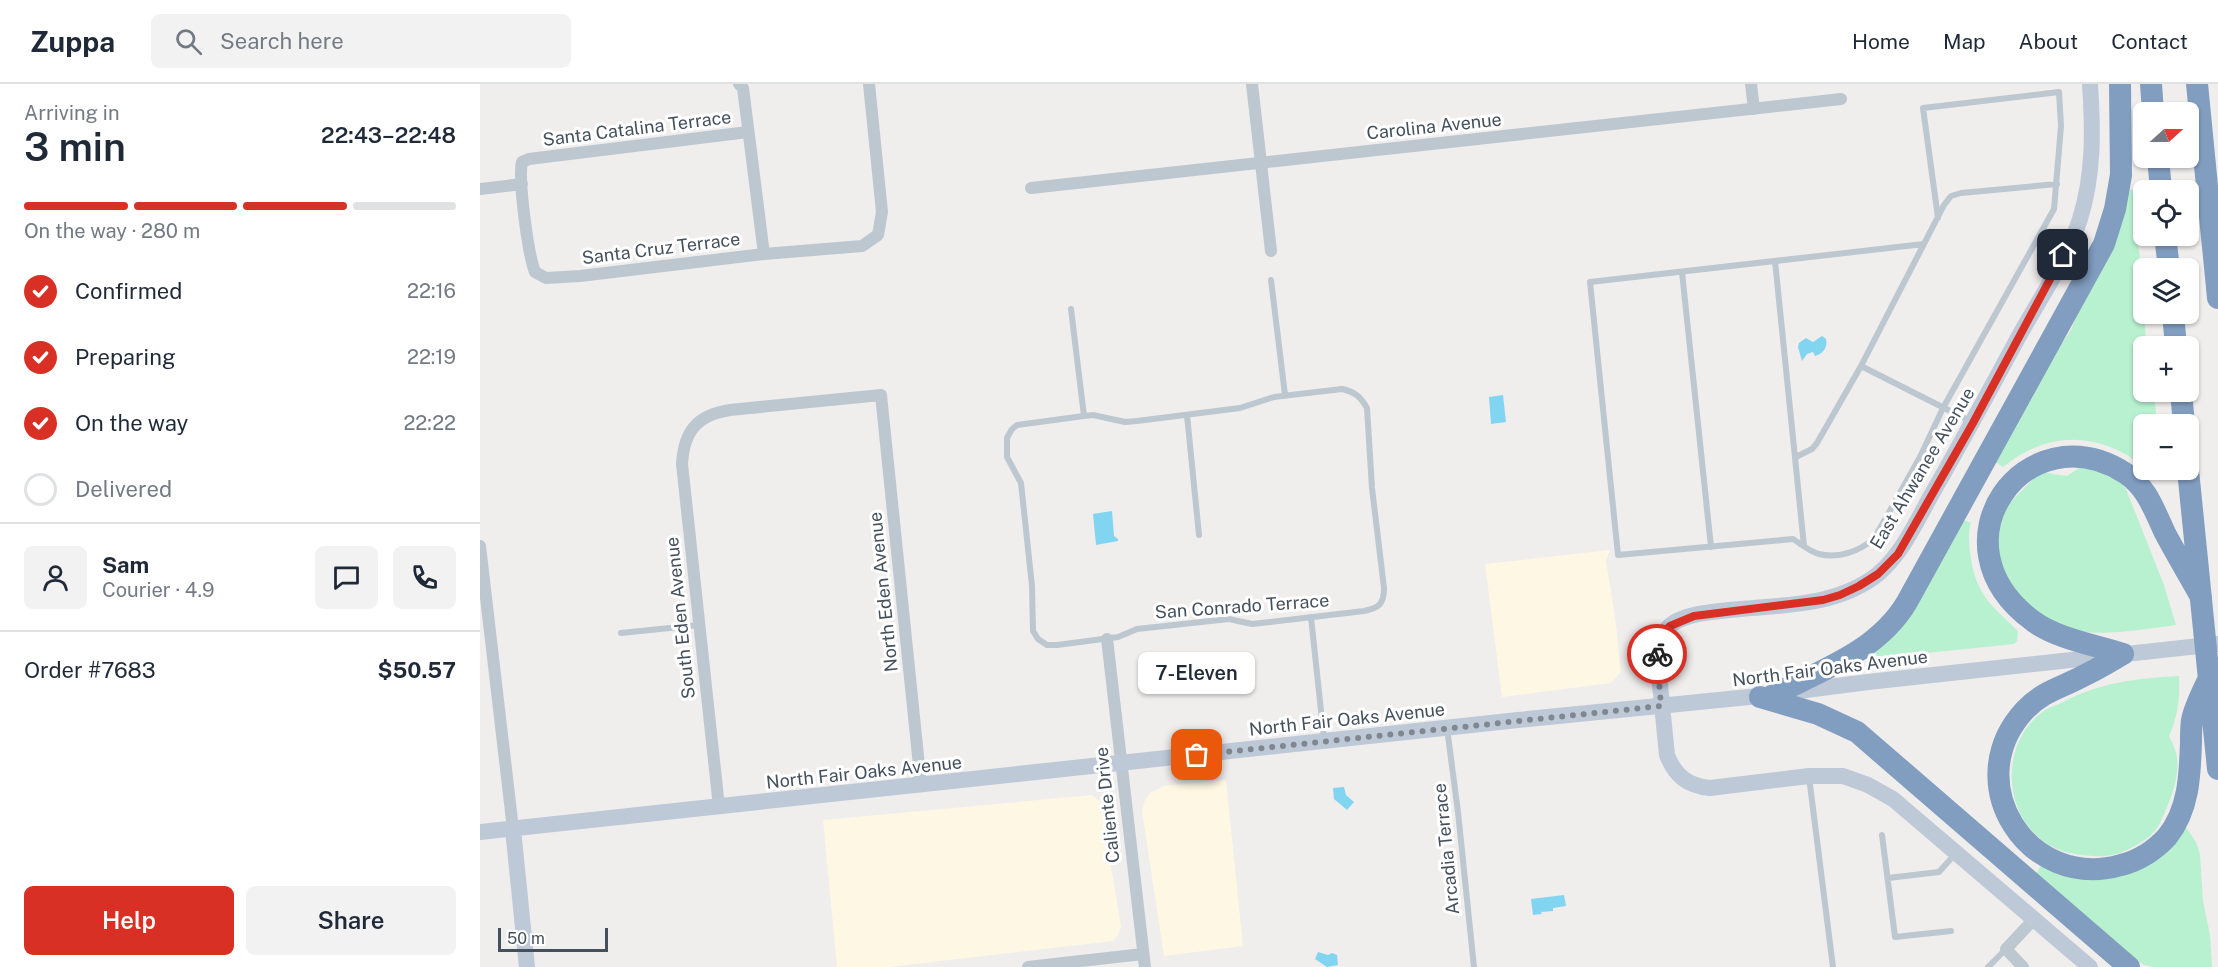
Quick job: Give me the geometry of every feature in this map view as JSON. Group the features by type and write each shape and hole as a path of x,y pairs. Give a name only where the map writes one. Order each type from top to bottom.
{"highway":[{"path":"1766,696 1863,648 1885,631 1898,617 1907,602 2104,244 2115,209 2121,175 2120,84"},
{"path":"2151,84 2152,102"},
{"path":"2197,84 2215,241 2218,298"},
{"path":"2122,654 2056,633 2035,623 2008,600 1998,585 1988,553 1987,534 1995,507 2012,483 2024,472 2037,465 2067,457 2097,461 2125,473 2142,488 2154,506 2165,532 2201,597"},
{"path":"2189,480 2218,770"},
{"path":"2122,654 2037,699 2009,731 1999,759 2000,796 2007,816 2030,846 2042,856 2067,866 2102,870 2130,863 2155,848 2167,837 2175,825 2186,798 2189,784 2192,719 2209,678"},
{"path":"1766,696 1818,714 1857,732 2129,967"}],"main road":[{"name":"East Ahwanee Avenue","path":"2090,84 2093,124 2092,164 2079,222 1973,423 1898,554 1878,574 1840,595 1823,600 1705,613 1670,626 1658,645 1661,706 1667,755 1670,764 1686,782 1696,787 1710,788 1809,776 1843,776 1868,785 1893,799 2090,967"},
{"name":"North Fair Oaks Avenue","path":"480,832 1766,696 1868,682 2218,644"},
{"path":"513,829 527,967"}],"street":[{"path":"739,84 743,88 764,254"},
{"name":"Santa Cruz Terrace","path":"522,184 531,261 535,272 546,278 764,254 862,246 878,236 882,213 869,84"},
{"path":"1252,84 1271,251"},
{"path":"1751,84 1754,109"},
{"name":"Carolina Avenue","path":"1031,188 1840,99"},
{"name":"Santa Catalina Terrace","path":"522,184 522,162 529,159 748,132"},
{"path":"480,189 522,184"},
{"name":"South Eden Avenue","path":"719,807 682,464 683,448 687,436 707,416 718,412 881,395"},
{"name":"North Eden Avenue","path":"881,395 921,785"},
{"path":"480,546 513,829"},
{"name":"Caliente Drive","path":"1107,639 1145,967"},
{"path":"2023,967 2006,950 2034,919"},
{"path":"1028,967 1143,954"}],"lane":[{"path":"1924,244 1590,282 1618,555 1793,539 1818,554 1835,555 1850,553 1874,539 1920,457 1943,408 2054,209 2061,126 2059,92 1923,108 1938,218"},
{"path":"1796,457 1812,449 1817,443 1861,366 1951,196 1961,193 2057,184"},
{"path":"1775,261 1804,546"},
{"path":"1682,272 1711,547"},
{"path":"1271,280 1285,394"},
{"path":"1071,309 1084,416"},
{"path":"1861,366 1973,423"},
{"name":"San Conrado Terrace","path":"1342,389 1353,392 1361,398 1366,408 1384,598 1381,605 1375,608 1252,624 1229,619 1137,629 1118,637 1057,645 1047,645 1038,639 1033,631 1032,586 1021,483 1007,457 1006,449 1007,438 1012,429 1017,425 1093,415 1125,422 1187,416 1240,408 1285,394 1342,389"},
{"path":"1187,416 1199,535"},
{"path":"1311,617 1324,741"},
{"path":"621,633 699,625"},
{"name":"Arcadia Terrace","path":"1447,728 1474,967"},
{"path":"1809,776 1833,967"},
{"path":"1882,834 1895,937 1951,931"},
{"path":"1888,878 1939,872 1956,853"},
{"path":"1988,967 2006,950"}],"shaded area":[{"path":"1610,550 1606,561 1621,672 1611,683 1502,697 1485,564"},
{"path":"1226,780 1243,946 1164,956 1142,811 1145,800 1150,793 1164,786"},
{"path":"1092,795 1104,805 1108,817 1111,867 1121,926 1113,941 889,967 837,967 823,820"}],"green space":[{"path":"2127,189 2133,190 2133,246 2138,246 2140,258 2133,258 2133,324 2145,324 2146,336 2133,336 2133,402 2155,402 2156,414 2133,414 2133,460 2108,446 2091,441 2073,440 2037,447 2003,467 1991,459 2047,357 2057,349 2069,333 2095,262"},
{"path":"2084,465 2122,483 2126,489 2164,585 2176,625 2100,633 2063,628 2030,609 1997,570 1998,515 2040,472 2067,476"},
{"path":"1959,518 1971,523 1970,552 1972,566 1980,588 1992,605 2018,631 2017,641 2014,644 1897,656 1879,660 1873,648"},
{"path":"2179,676 2178,707 2169,736 2176,754 2177,774 2170,799 2154,832 2125,851 2104,856 2068,853 2051,846 2036,835 2017,806 2012,771 2021,737 2031,723 2048,708 2103,686 2148,678"},
{"path":"2185,826 2196,842 2200,854 2203,901 2210,935 2212,967 2153,967 2142,964 2036,874 2040,867 2046,866 2078,877"}],"water":[{"path":"1822,336 1826,339 1824,350 1815,356 1813,352 1807,354 1802,361 1799,343 1806,338 1813,342"},
{"path":"1503,395 1506,422 1491,424 1489,397"},
{"path":"1112,511 1114,536 1118,541 1096,545 1093,514"},
{"path":"1344,787 1346,795 1354,802 1347,810 1334,799 1333,788"},
{"path":"1564,895 1566,906 1533,915 1531,899"},
{"path":"1318,952 1337,955 1338,965 1327,967 1315,959"}],"way so far":[{"path":"1197,755 1661,706 1657,654"}],"place":[{"name":"7-Eleven","path":"1197,755"}],"route":[{"path":"1657,654 1663,634 1676,622 1705,613 1823,600 1840,595 1878,574 1898,554 1973,423 2063,255"}]}
